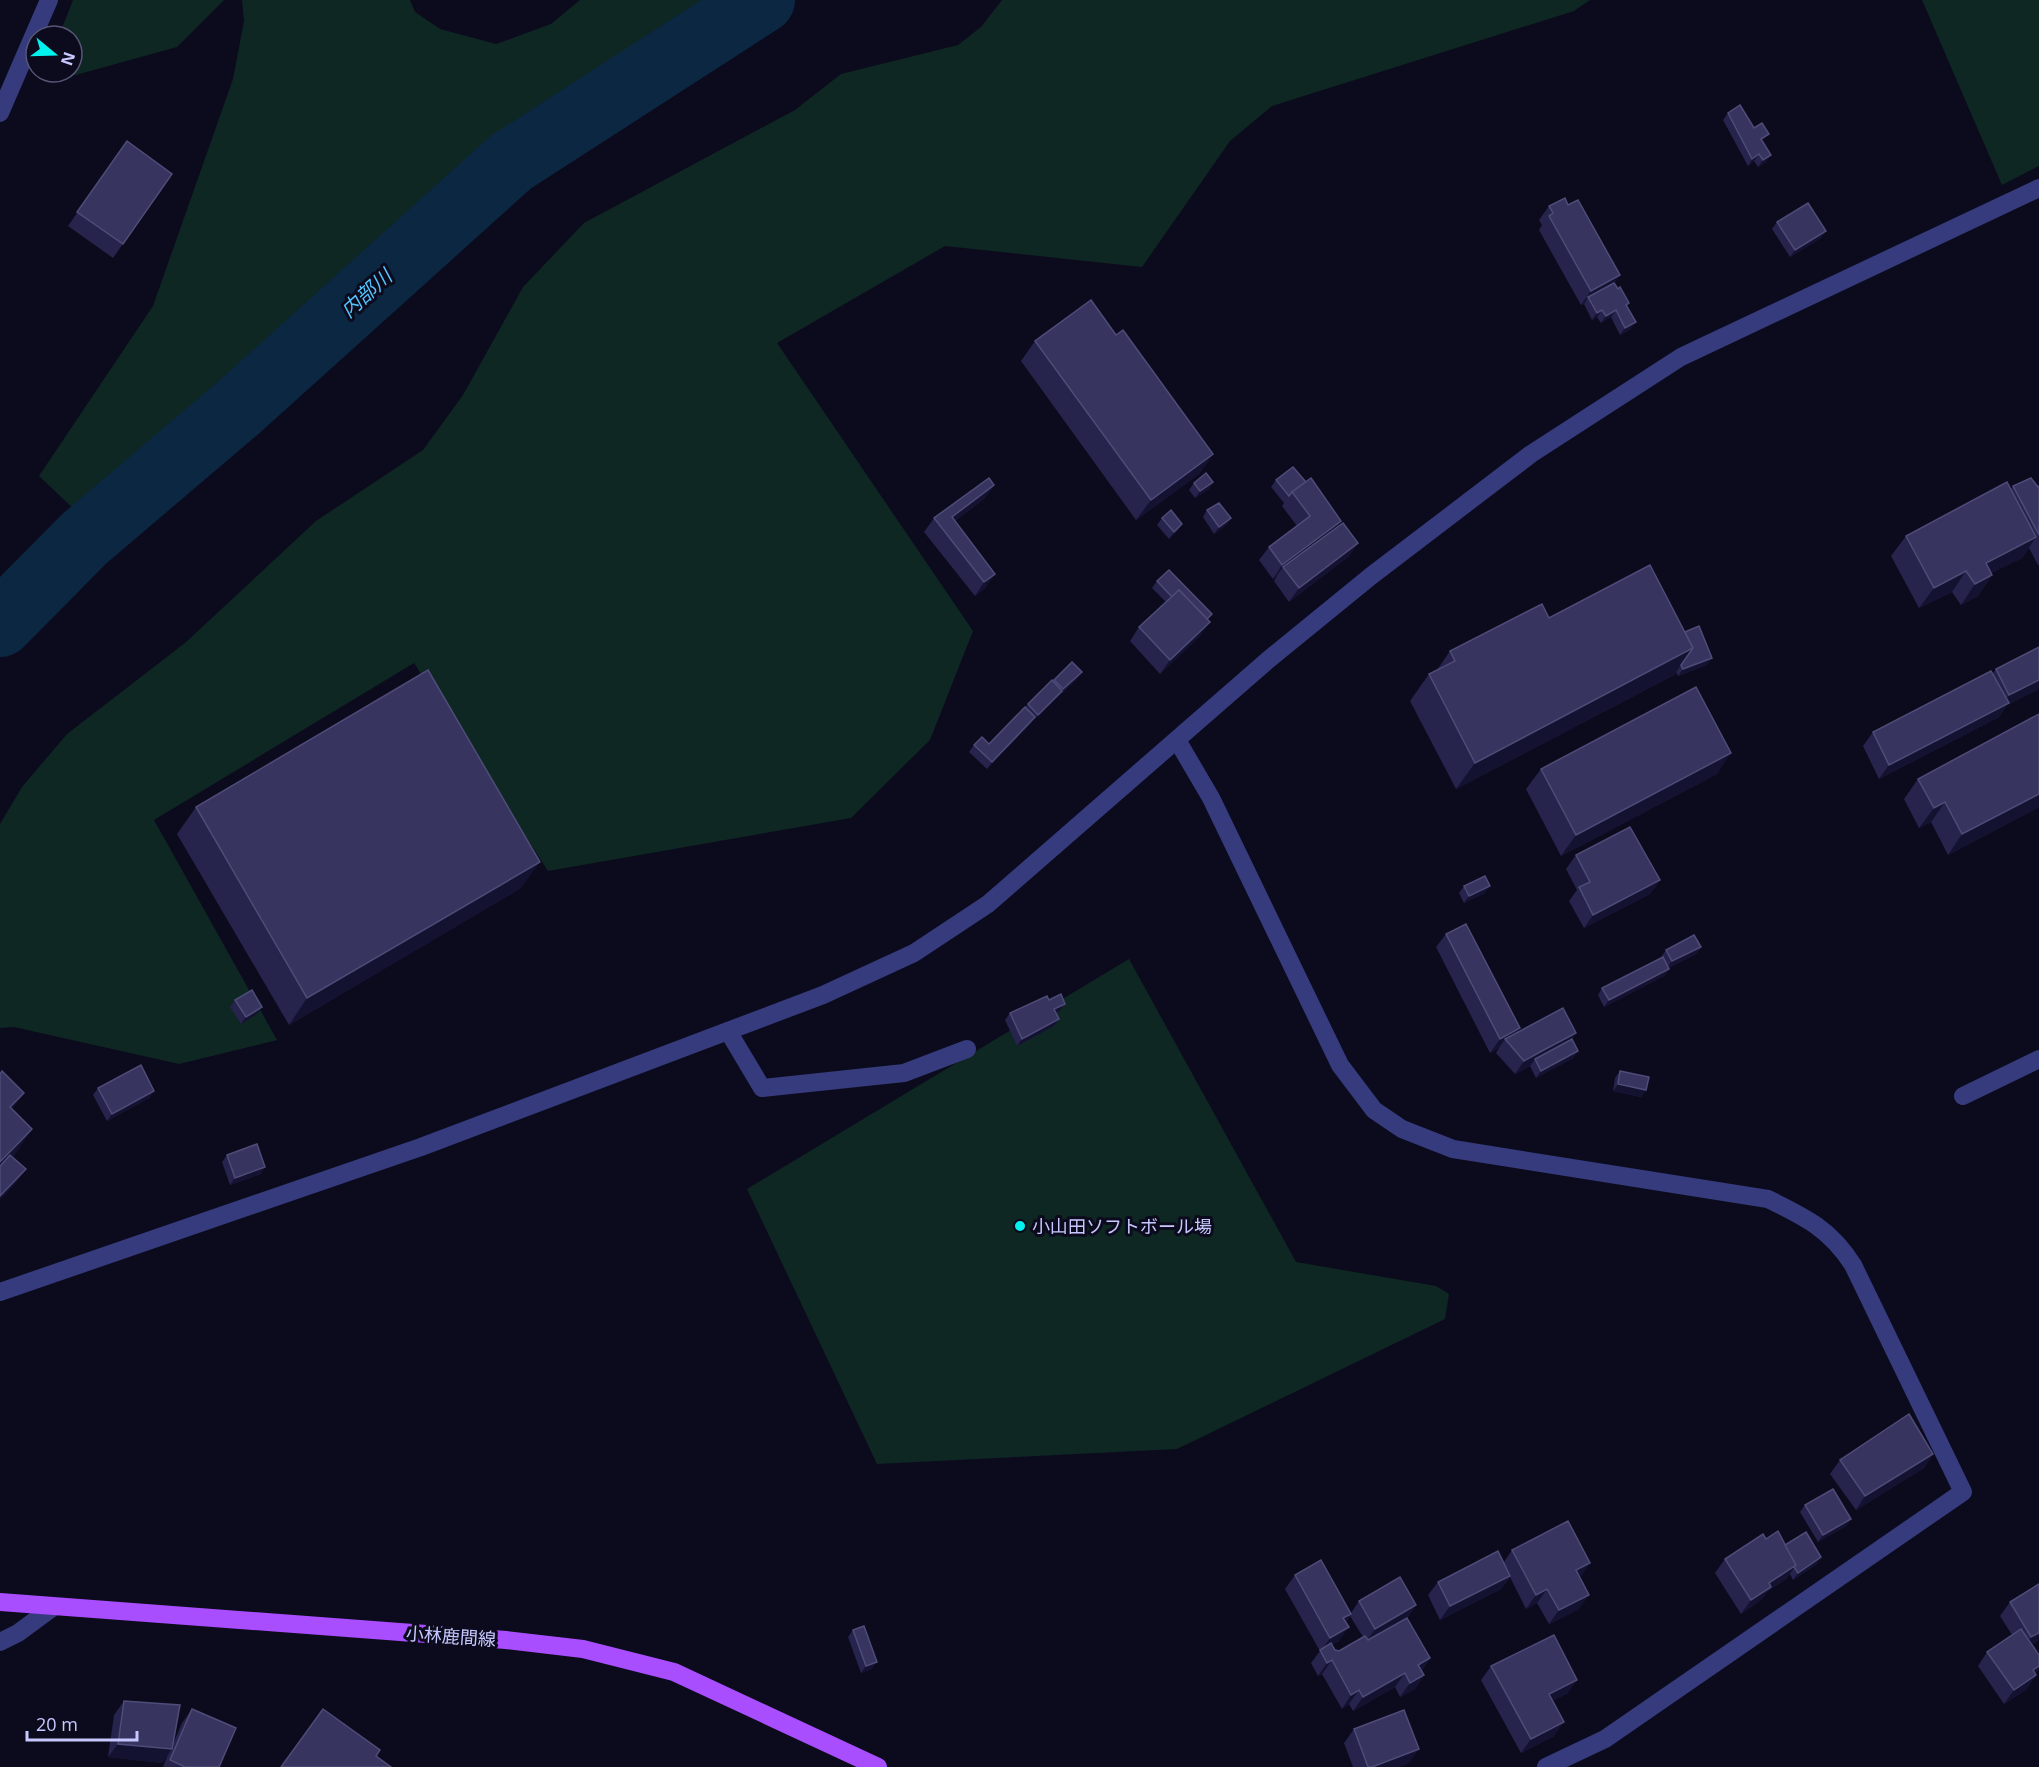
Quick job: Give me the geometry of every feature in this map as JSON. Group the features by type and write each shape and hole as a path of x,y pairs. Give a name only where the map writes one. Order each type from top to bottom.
{"main road":[{"name":"小林鹿間線","path":"0,1602 52,1608 506,1640 583,1649 674,1672 878,1767"}],"street":[{"path":"0,113 49,0"},
{"path":"0,1292 421,1148 823,995 914,953 988,904 1371,576 1531,454 1681,357 2039,188"},
{"path":"1177,740 1211,798 1340,1065 1374,1110 1402,1129 1453,1149 1768,1199 1803,1216 1838,1242 1853,1265 1963,1492 1605,1739 1546,1767"},
{"path":"728,1031 762,1088 904,1073 967,1049"},
{"path":"1963,1096 2039,1059"},
{"path":"0,1642 18,1633 52,1608"}],"green space":[{"path":"73,0 224,0 177,47 84,73 84,24 64,24"},
{"path":"242,0 410,0 415,12 440,29 496,44 551,24 580,0 724,0 481,187 96,530 39,476 153,306 233,79 244,21"},
{"path":"1002,0 1590,0 1574,11 1272,106 1230,141 1142,267 945,246 777,343 973,631 930,740 851,818 548,871 414,663 154,820 277,1040 179,1064 14,1027 0,1028 0,824 22,787 67,734 185,643 316,521 423,450 463,395 523,287 584,223 795,110 841,74 958,45 981,27"},
{"path":"1922,0 2039,0 2039,166 2002,185"},
{"name":"小山田ソフトボール場","path":"1129,959 1296,1262 1436,1286 1449,1294 1445,1319 1177,1449 877,1464 747,1189"}],"building":[{"path":"1740,105 1754,128 1762,123 1769,134 1761,139 1771,155 1763,160 1759,154 1752,159 1728,113"},
{"path":"127,141 172,174 123,244 77,212"},
{"path":"1565,198 1568,205 1578,200 1620,275 1591,291 1549,216 1553,213 1549,206"},
{"path":"1808,203 1826,231 1795,250 1777,222"},
{"path":"1614,283 1618,289 1620,287 1629,303 1626,305 1636,322 1625,328 1616,310 1606,316 1602,310 1597,313 1588,297"},
{"path":"1091,300 1116,335 1123,330 1213,454 1151,500 1035,341"},
{"path":"1293,467 1306,482 1289,496 1276,480"},
{"path":"1206,473 1213,482 1200,491 1194,483"},
{"path":"989,478 994,485 952,517 995,574 984,582 934,518"},
{"path":"1311,478 1341,521 1282,565 1269,547 1310,516 1292,492"},
{"path":"2031,478 2039,486 2039,535 2013,486"},
{"path":"2007,482 2036,537 1986,563 1992,575 1975,584 1966,571 1934,588 1906,536"},
{"path":"1219,503 1231,518 1219,527 1207,510"},
{"path":"1171,510 1182,524 1174,532 1162,518"},
{"path":"1343,523 1358,543 1299,588 1283,567"},
{"path":"1650,565 1693,648 1475,763 1429,674 1455,661 1450,651 1542,604 1549,618"},
{"path":"1169,570 1212,614 1207,619 1179,590 1172,597 1157,581"},
{"path":"1179,590 1210,622 1170,660 1139,627"},
{"path":"1699,626 1712,658 1683,669 1681,665 1693,648 1685,632"},
{"path":"2039,647 2039,680 2009,695 1996,669"},
{"path":"1072,662 1082,672 1063,689 1054,680"},
{"path":"428,670 540,862 307,998 196,807"},
{"path":"1991,671 2009,703 1889,765 1873,732"},
{"path":"1052,680 1062,691 1038,715 1028,704"},
{"path":"1696,687 1731,753 1576,835 1541,769"},
{"path":"1025,707 1035,717 992,762 974,745 982,737 989,744"},
{"path":"2039,714 2039,794 1962,834 1945,802 1934,808 1918,779"},
{"path":"1630,827 1660,880 1593,915 1579,887 1590,882 1576,855"},
{"path":"1485,876 1490,886 1469,896 1464,886"},
{"path":"1466,924 1520,1028 1500,1039 1446,934"},
{"path":"1694,935 1701,947 1672,961 1666,950"},
{"path":"1663,957 1669,969 1609,1000 1602,988"},
{"path":"252,990 262,1007 246,1017 235,1000"},
{"path":"1061,994 1065,1004 1054,1009 1059,1019 1022,1039 1010,1013 1047,996 1049,1000"},
{"path":"1563,1008 1576,1033 1524,1061 1505,1039"},
{"path":"1572,1039 1578,1051 1541,1071 1535,1059"},
{"path":"141,1065 154,1091 112,1114 98,1088"},
{"path":"2,1071 24,1093 10,1107 32,1129 0,1162 0,1074"},
{"path":"1620,1071 1649,1077 1646,1090 1618,1084"},
{"path":"257,1144 265,1167 235,1178 227,1155"},
{"path":"10,1155 26,1169 0,1196 0,1166"},
{"path":"1909,1414 1933,1454 1865,1496 1840,1460"},
{"path":"1833,1489 1851,1519 1823,1535 1805,1505"},
{"path":"1568,1521 1590,1563 1576,1570 1589,1595 1559,1610 1547,1589 1536,1595 1512,1550"},
{"path":"1778,1531 1796,1565 1769,1583 1771,1587 1751,1600 1725,1559 1763,1534 1766,1539"},
{"path":"1806,1532 1821,1557 1798,1573 1785,1545"},
{"path":"1498,1551 1510,1576 1450,1606 1438,1582"},
{"path":"1321,1560 1351,1614 1343,1618 1349,1627 1330,1638 1295,1575"},
{"path":"1400,1577 1416,1605 1375,1629 1359,1601"},
{"path":"2039,1584 2039,1633 2031,1637 2010,1602"},
{"path":"1407,1618 1430,1658 1418,1665 1424,1675 1410,1683 1405,1673 1363,1697 1359,1690 1351,1695 1332,1660 1327,1663 1320,1650 1331,1643 1335,1650 1339,1651 1365,1636 1368,1640"},
{"path":"864,1626 877,1662 866,1666 853,1630"},
{"path":"2021,1629 2039,1655 2039,1666 2033,1670 2036,1675 2014,1690 1987,1652"},
{"path":"1554,1635 1577,1680 1549,1694 1564,1722 1531,1739 1491,1666"},
{"path":"124,1701 180,1705 172,1749 118,1744"},
{"path":"192,1709 236,1728 219,1767 185,1767 170,1760"},
{"path":"323,1709 380,1750 376,1756 391,1767 281,1767"},
{"path":"1404,1710 1419,1749 1368,1767 1354,1729"}],"waterway":[{"name":"内部川","path":"0,624 84,539 238,408 511,162 762,0"}],"place":[{"name":"小山田ソフトボール場","path":"1020,1226"}]}
